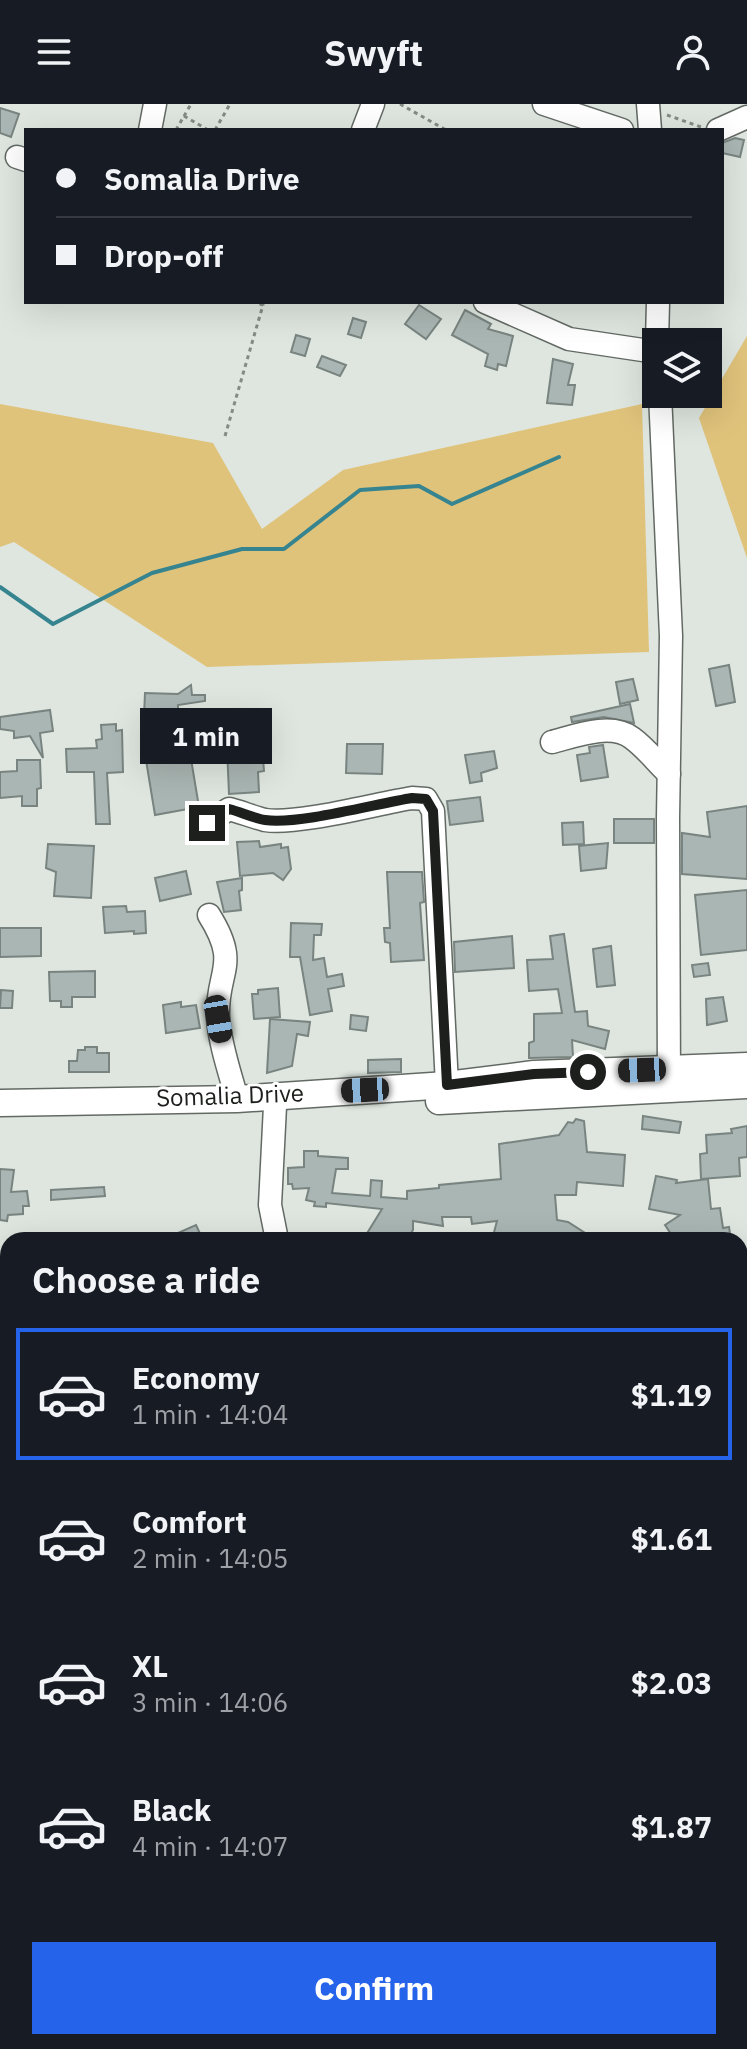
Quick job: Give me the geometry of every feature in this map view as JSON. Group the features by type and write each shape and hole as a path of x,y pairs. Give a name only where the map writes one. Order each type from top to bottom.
{"main road":[{"name":"Somalia Drive","path":"0,1118 485,1100 669,1079 747,1066"},
{"name":"Somalia Drive","path":"0,1103 237,1099 447,1085 534,1074 747,1085"}],"street":[{"path":"150,128 155,104"},
{"path":"364,128 373,104"},
{"path":"544,104 616,128"},
{"path":"722,128 747,117"},
{"path":"490,304 569,339 642,350"},
{"path":"657,328 658,304"},
{"path":"661,408 671,648 669,1079"},
{"path":"552,742 594,732 618,732 631,737 669,774"},
{"path":"207,823 229,809 266,820 290,819 412,798 426,799 433,811 447,1085"},
{"path":"209,915 221,935 227,955 218,1019 237,1099"},
{"path":"275,1106 270,1205 275,1232"}],"path":[{"path":"177,128 191,104"},
{"path":"216,128 230,104"},
{"path":"400,104 442,128"},
{"path":"649,114 702,128"},
{"path":"184,116 205,128"},
{"path":"225,436 263,305 260,304"}],"shaded area":[{"path":"747,336 747,558 699,418 705,408 722,408 722,379"},
{"path":"0,404 213,443 262,529 343,470 642,404 649,652 207,667 14,542 0,547"}],"building":[{"path":"0,108 19,114 11,137 0,133"},
{"path":"735,138 744,140 740,157 724,153 724,142"},
{"path":"419,305 441,319 426,339 405,324"},
{"path":"465,310 491,324 488,329 513,336 506,366 498,364 497,370 485,366 488,354 452,335"},
{"path":"353,318 366,322 361,338 348,334"},
{"path":"296,335 310,339 305,356 291,352"},
{"path":"322,356 346,365 340,376 317,367"},
{"path":"553,359 573,364 568,385 575,385 572,405 547,403"},
{"path":"729,665 735,702 716,706 709,669"},
{"path":"633,679 638,700 620,704 616,682"},
{"path":"191,685 192,695 205,695 205,701 178,705 178,716 168,716 166,757 190,753 199,807 155,815 146,760 148,716 144,716 145,693 178,694"},
{"path":"630,704 634,723 604,717 572,722 571,717"},
{"path":"50,710 53,731 40,733 43,758 30,736 14,738 14,731 0,729 0,717"},
{"path":"116,724 116,731 122,730 123,772 107,773 110,824 96,824 94,772 67,772 66,749 97,748 96,740 102,739 101,725"},
{"path":"347,744 383,744 382,774 346,773"},
{"path":"603,745 608,777 581,781 577,755 590,753 589,747"},
{"path":"262,746 264,771 258,772 259,792 229,794 227,748"},
{"path":"494,751 497,768 481,773 482,781 470,783 465,755"},
{"path":"17,760 40,760 41,788 37,789 37,806 22,806 22,796 0,798 0,772 17,771"},
{"path":"480,797 483,821 450,825 447,801"},
{"path":"747,806 747,879 682,874 682,833 710,837 707,812"},
{"path":"614,819 654,819 654,843 614,843"},
{"path":"583,822 584,844 563,845 562,823"},
{"path":"259,841 260,847 281,844 281,848 288,847 291,869 283,880 273,873 240,876 237,842"},
{"path":"608,843 606,868 581,871 579,846"},
{"path":"48,844 94,846 91,898 54,896 56,872 46,868"},
{"path":"186,871 191,894 160,901 155,878"},
{"path":"387,872 422,872 424,902 420,903 424,960 391,962 390,943 385,942 384,928 390,928"},
{"path":"242,878 242,890 239,891 241,910 224,912 217,882"},
{"path":"747,890 747,950 701,955 695,895"},
{"path":"126,906 127,912 145,911 146,933 105,933 103,907"},
{"path":"291,923 322,924 321,935 314,935 313,960 324,958 327,977 342,974 344,986 328,989 332,1011 310,1015 300,957 290,957"},
{"path":"0,928 41,928 41,956 0,957"},
{"path":"564,934 575,1012 587,1011 588,1026 609,1031 605,1049 572,1040 573,1057 529,1058 529,1043 534,1041 534,1014 562,1013 558,989 529,991 527,960 553,959 550,936"},
{"path":"512,936 514,968 455,972 454,942"},
{"path":"611,946 615,985 597,987 593,949"},
{"path":"708,963 710,975 694,977 692,965"},
{"path":"95,971 95,997 72,997 72,1007 61,1007 61,1001 50,1001 49,972"},
{"path":"278,988 280,1017 254,1019 252,994 258,994 258,990"},
{"path":"1,990 13,991 12,1008 0,1008"},
{"path":"723,997 727,1021 707,1025 706,999"},
{"path":"181,1002 181,1007 196,1005 200,1028 166,1033 163,1005"},
{"path":"351,1015 368,1017 366,1031 350,1029"},
{"path":"270,1019 310,1022 308,1036 297,1034 292,1066 267,1073"},
{"path":"85,1047 97,1047 97,1053 109,1053 109,1072 69,1072 69,1061 77,1061 78,1050 85,1050"},
{"path":"401,1059 401,1072 368,1073 368,1060"},
{"path":"643,1116 681,1122 679,1133 642,1129"},
{"path":"576,1119 584,1121 587,1152 625,1155 623,1186 577,1182 576,1195 555,1195 557,1220 568,1222 584,1232 494,1232 497,1221 472,1224 471,1217 442,1217 443,1226 413,1221 412,1232 368,1232 382,1209 326,1203 326,1207 314,1206 315,1202 306,1200 309,1188 293,1189 292,1184 288,1184 288,1168 304,1167 304,1151 318,1151 318,1156 348,1158 348,1169 336,1169 332,1193 370,1196 371,1180 382,1181 381,1197 407,1199 407,1191 501,1179 499,1144 559,1135 568,1122 573,1123"},
{"path":"747,1126 747,1157 739,1158 740,1176 701,1179 700,1154 707,1153 706,1135 732,1133 731,1129"},
{"path":"0,1169 14,1170 11,1192 27,1191 29,1206 23,1206 23,1214 8,1215 7,1221 0,1220"},
{"path":"656,1176 677,1180 676,1183 708,1179 711,1209 720,1208 723,1228 729,1227 730,1232 670,1232 665,1225 680,1215 649,1209"},
{"path":"104,1187 105,1196 51,1200 51,1190"},
{"path":"196,1225 199,1232 180,1232"}],"waterway":[{"path":"0,587 53,624 152,573 242,549 284,549 360,490 419,486 452,504 559,457"}],"route":[{"path":"207,823 229,809 266,820 279,820 412,798 426,799 433,811 447,1085 534,1074 588,1072"}]}
